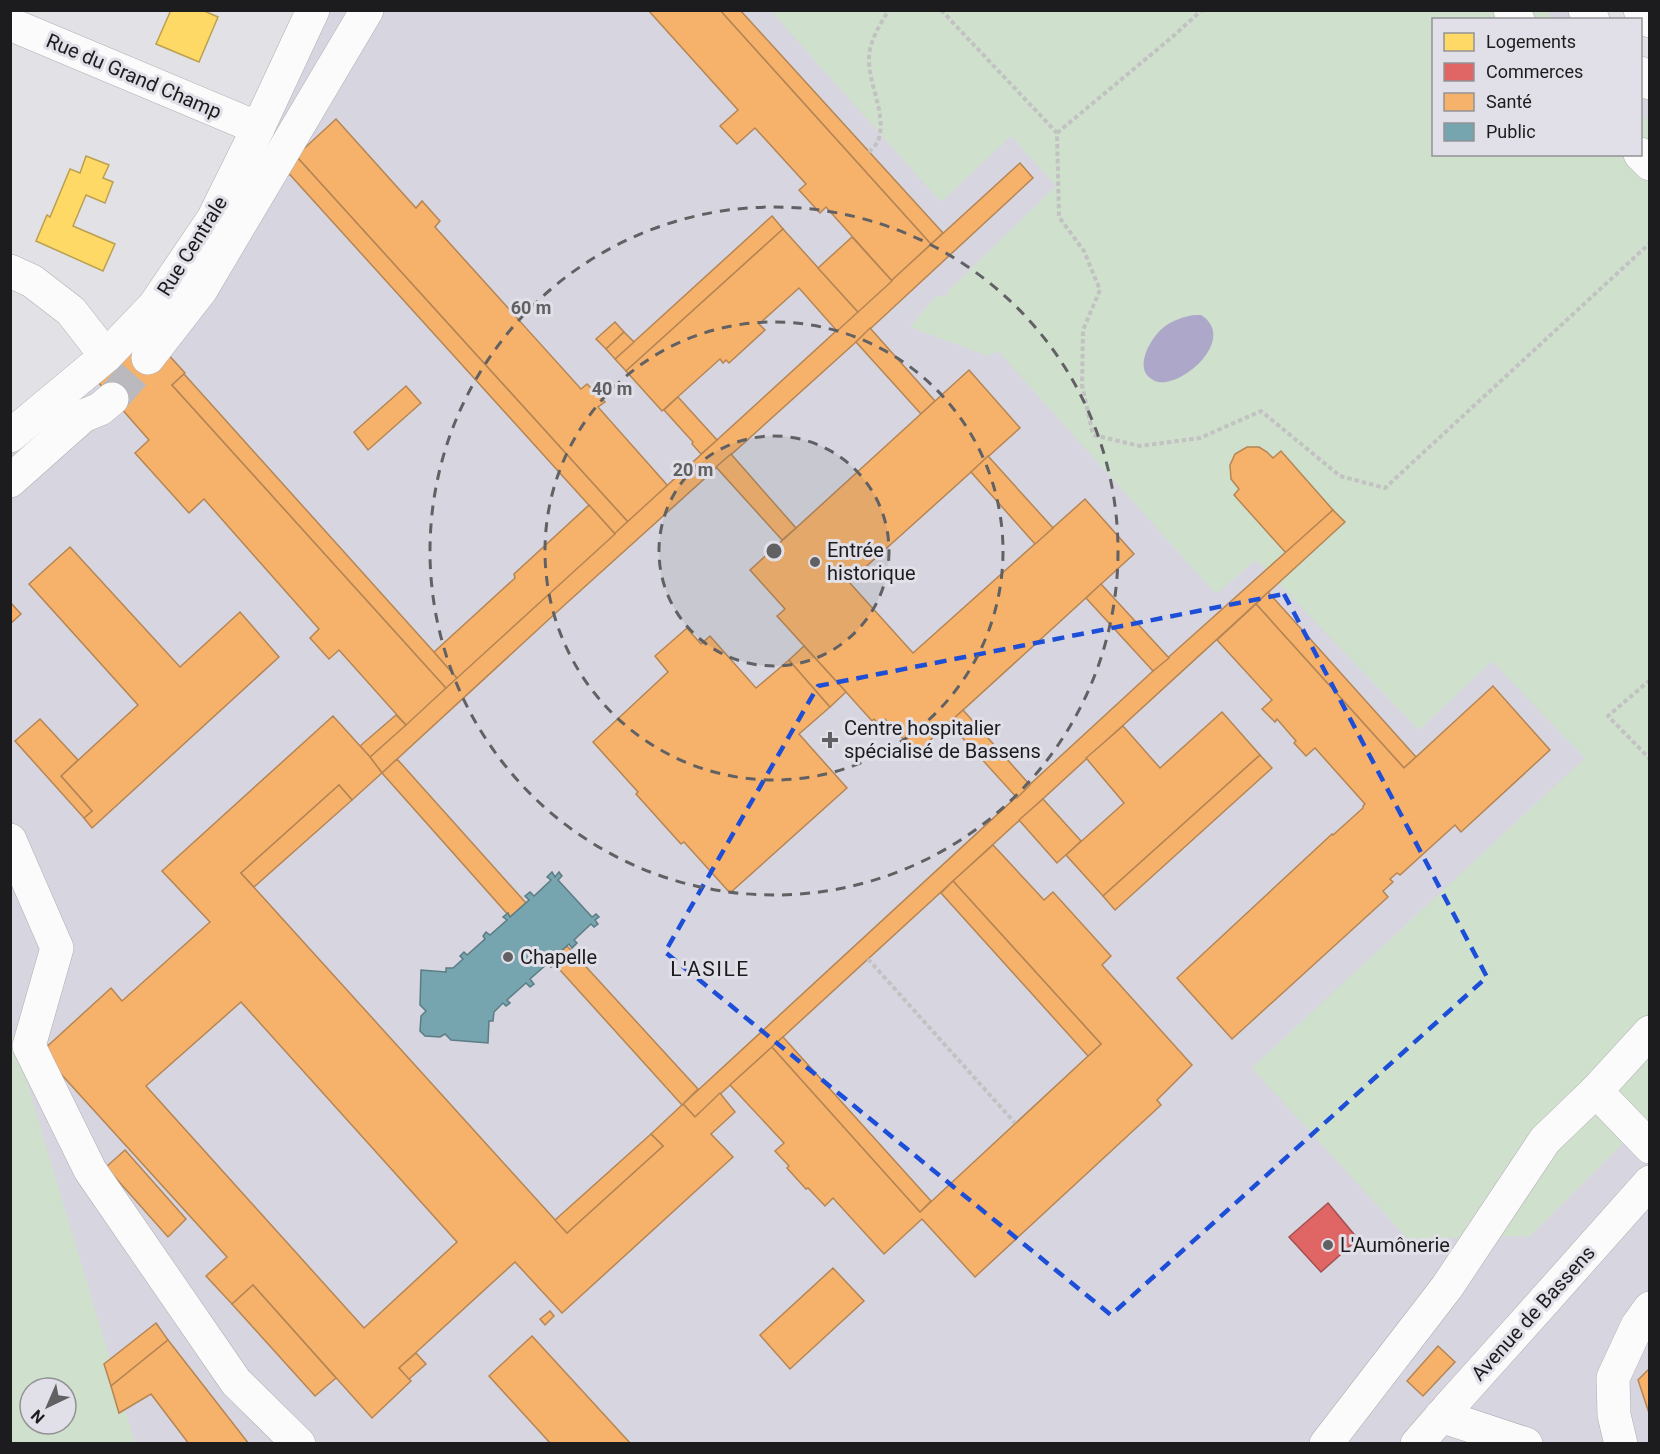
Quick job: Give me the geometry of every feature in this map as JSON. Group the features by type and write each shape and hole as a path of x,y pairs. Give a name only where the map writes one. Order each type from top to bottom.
{"street":[{"name":"Rue Centrale","path":"10,436 106,356 154,306 213,219 313,10"},
{"path":"148,358 201,290 367,10"},
{"path":"1640,10 1650,21"},
{"name":"Rue du Grand Champ","path":"10,24 258,128"},
{"path":"10,271 32,280 70,311 106,356"},
{"path":"10,481 83,416 100,409 112,399"},
{"path":"10,840 57,948 29,1046 90,1170 236,1382 299,1443"},
{"path":"1326,1443 1447,1287 1545,1140 1596,1091 1650,1032"},
{"path":"1596,1091 1650,1147"},
{"name":"Avenue de Bassens","path":"1417,1443 1650,1182"},
{"path":"1621,1443 1614,1415 1613,1378 1637,1326 1650,1308"},
{"path":"1446,1411 1522,1443"}],"path":[{"path":"869,152 878,141 881,118 871,83 868,60 874,36 889,10"},
{"path":"941,10 1058,133 1059,217 1084,250 1100,290 1083,330 1082,385 1093,435 1140,446 1200,438 1262,411 1340,476 1385,488 1650,243"},
{"path":"1058,133 1202,10"},
{"path":"1650,680 1608,716 1650,759"},
{"path":"868,959 1015,1123"}],"highlighted area":[{"path":"1284,594 1487,977 1111,1315 665,952 818,686"}],"shaded area":[{"name":"Centre hospitalier spécialisé de Bassens","path":"313,11 1585,11 1592,18 1432,18 1432,156 1642,156 1642,74 1649,83 1649,1443 134,1443 11,1044 10,436 154,306"},
{"path":"1201,315 1211,325 1213,337 1209,349 1190,371 1165,382 1155,381 1144,370 1145,354 1153,339 1167,325 1178,319"}],"green space":[{"path":"771,11 1546,11 1553,18 1432,18 1432,156 1642,156 1642,114 1649,123 1649,1117 1530,1236 1408,1239 1252,1068 1585,758 1492,661 1419,730 1256,560 1216,594 998,351 988,356 910,327 935,297 948,296 946,293 1056,186 1011,136 941,202"},
{"path":"11,1029 135,1443 11,1443"}],"building: Logements":[{"path":"171,10 202,10 218,17 199,62 156,44"},
{"path":"86,156 109,165 103,178 113,182 105,203 86,195 73,226 115,244 103,271 36,241 47,215 50,217 70,169 80,173"}],"building: Commerces":[{"path":"1328,1203 1358,1239 1321,1272 1289,1237"}],"building: Santé":[{"path":"648,10 720,10 931,244 892,281 826,207 820,213 799,190 806,184 755,128 737,144 720,126 738,110"},
{"path":"720,10 740,10 943,233 931,244"},
{"path":"336,119 416,208 422,201 440,221 435,227 581,389 587,384 605,402 598,407 668,486 628,522 296,156"},
{"path":"296,156 628,522 615,534 283,167"},
{"path":"1020,163 1033,178 382,773 370,757"},
{"path":"772,216 783,229 626,371 615,359"},
{"path":"783,229 858,312 837,331 799,288 759,324 765,330 729,363 726,360 723,363 720,359 662,411 626,371"},
{"path":"852,237 892,281 858,312 818,268"},
{"path":"615,322 624,332 606,349 596,339"},
{"path":"870,328 935,401 921,414 856,342"},
{"path":"624,332 634,342 615,359 606,349"},
{"path":"137,346 165,351 185,373 172,385 446,688 406,725 339,650 329,659 310,638 319,629 204,499 189,513 135,453 149,440 98,382"},
{"name":"Entrée historique","path":"969,370 1020,428 849,582 913,653 1085,499 1134,554 916,753 885,719 879,725 874,719 872,721 777,616 785,609 750,570"},
{"path":"184,374 457,678 446,688 172,385"},
{"path":"406,386 421,403 368,450 354,432"},
{"path":"678,397 717,440 701,454 664,410"},
{"path":"1247,447 1259,447 1273,458 1281,451 1333,510 1286,553 1234,495 1239,489 1231,479 1230,465 1235,454"},
{"path":"731,454 796,528 782,540 716,467"},
{"path":"988,456 1053,528 1035,544 971,472"},
{"path":"589,505 615,534 457,678 434,652 515,578 514,574"},
{"path":"1333,510 1345,522 695,1117 683,1104 1153,671"},
{"path":"70,547 180,667 240,612 279,657 92,828 84,818 92,811 61,776 138,705 29,584"},
{"path":"1101,584 1169,658 1153,671 1086,598"},
{"path":"1268,592 1416,757 1404,768 1256,604"},
{"path":"10,602 21,614 10,624"},
{"path":"1256,604 1404,768 1493,686 1550,750 1461,832 1455,825 1400,875 1397,873 1390,879 1393,882 1383,891 1388,897 1232,1039 1177,978 1365,804 1315,748 1306,756 1277,719 1275,722 1262,709 1272,700 1217,640"},
{"path":"687,628 701,644 710,636 756,688 789,660 830,707 799,734 847,788 730,893 684,842 681,844 593,742 668,672 655,656"},
{"path":"804,646 846,692 830,707 789,660"},
{"path":"963,710 1030,785 1017,798 949,723"},
{"path":"1222,712 1260,755 1103,896 1066,855 1124,803 1086,758 1123,726 1160,768"},
{"path":"396,715 406,725 370,757 360,746"},
{"path":"333,716 382,773 352,800 339,785 241,873 567,1233 663,1146 651,1134 683,1104 695,1117 720,1093 735,1112 711,1134 733,1157 562,1313 515,1262 399,1368 411,1381 372,1418 253,1285 232,1304 206,1276 227,1257 41,1052 111,988 122,1001 210,922 162,871","holes":["241,1002 457,1242 364,1328 146,1086"]},
{"path":"40,719 78,760 61,776 92,811 84,818 15,741"},
{"path":"1260,755 1272,768 1115,910 1103,896"},
{"path":"397,759 526,903 510,917 382,773"},
{"path":"339,785 352,800 254,887 241,873"},
{"path":"1043,799 1081,841 1057,863 1019,820"},
{"path":"993,845 1044,900 1053,892 1111,956 1102,965 1192,1065 1157,1100 1161,1105 975,1277 922,1219 884,1254 833,1198 825,1206 808,1188 806,1189 775,1151 784,1143 730,1085 772,1047 920,1212 1101,1044 953,881"},
{"path":"953,881 1101,1044 1088,1056 941,893"},
{"path":"567,946 698,1089 682,1105 551,960"},
{"path":"783,1037 931,1201 920,1212 772,1047"},
{"path":"651,1134 663,1146 567,1233 555,1220"},
{"path":"125,1150 186,1219 168,1237 106,1167"},
{"path":"833,1268 864,1301 790,1369 760,1335"},
{"path":"253,1285 336,1378 315,1396 232,1304"},
{"path":"550,1311 554,1316 545,1325 540,1319"},
{"path":"156,1323 168,1340 111,1386 104,1364"},
{"path":"532,1336 631,1444 551,1444 489,1376"},
{"path":"168,1340 249,1444 189,1444 151,1394 119,1413 111,1386"},
{"path":"1438,1346 1455,1362 1423,1396 1407,1381"},
{"path":"416,1353 426,1364 409,1379 399,1368"},
{"path":"1650,1368 1650,1416 1638,1380"}],"building: Public":[{"name":"Chapelle","path":"552,872 555,877 559,872 562,876 558,880 592,917 596,914 599,917 595,920 598,924 594,927 591,924 574,940 577,943 572,948 569,944 551,960 555,964 551,967 547,964 530,979 534,984 530,987 526,983 507,1000 510,1003 506,1006 503,1003 494,1012 493,1021 489,1021 488,1043 451,1040 445,1034 440,1037 425,1036 420,1031 421,1016 426,1011 420,1005 421,970 446,972 446,968 453,968 463,959 460,956 464,952 467,955 485,939 483,936 486,932 490,935 507,920 503,917 508,913 510,917 529,900 525,896 530,892 534,896 551,880 547,877"}],"tunnel":[{"path":"112,399 148,358"}],"place":[{"name":"Entrée historique","path":"815,562"},
{"name":"Centre hospitalier spécialisé de Bassens","path":"830,740"},
{"name":"Chapelle","path":"508,957"},
{"name":"L'Aumônerie","path":"1328,1245"}],"district":[{"name":"L'ASILE","path":"710,969"}]}
